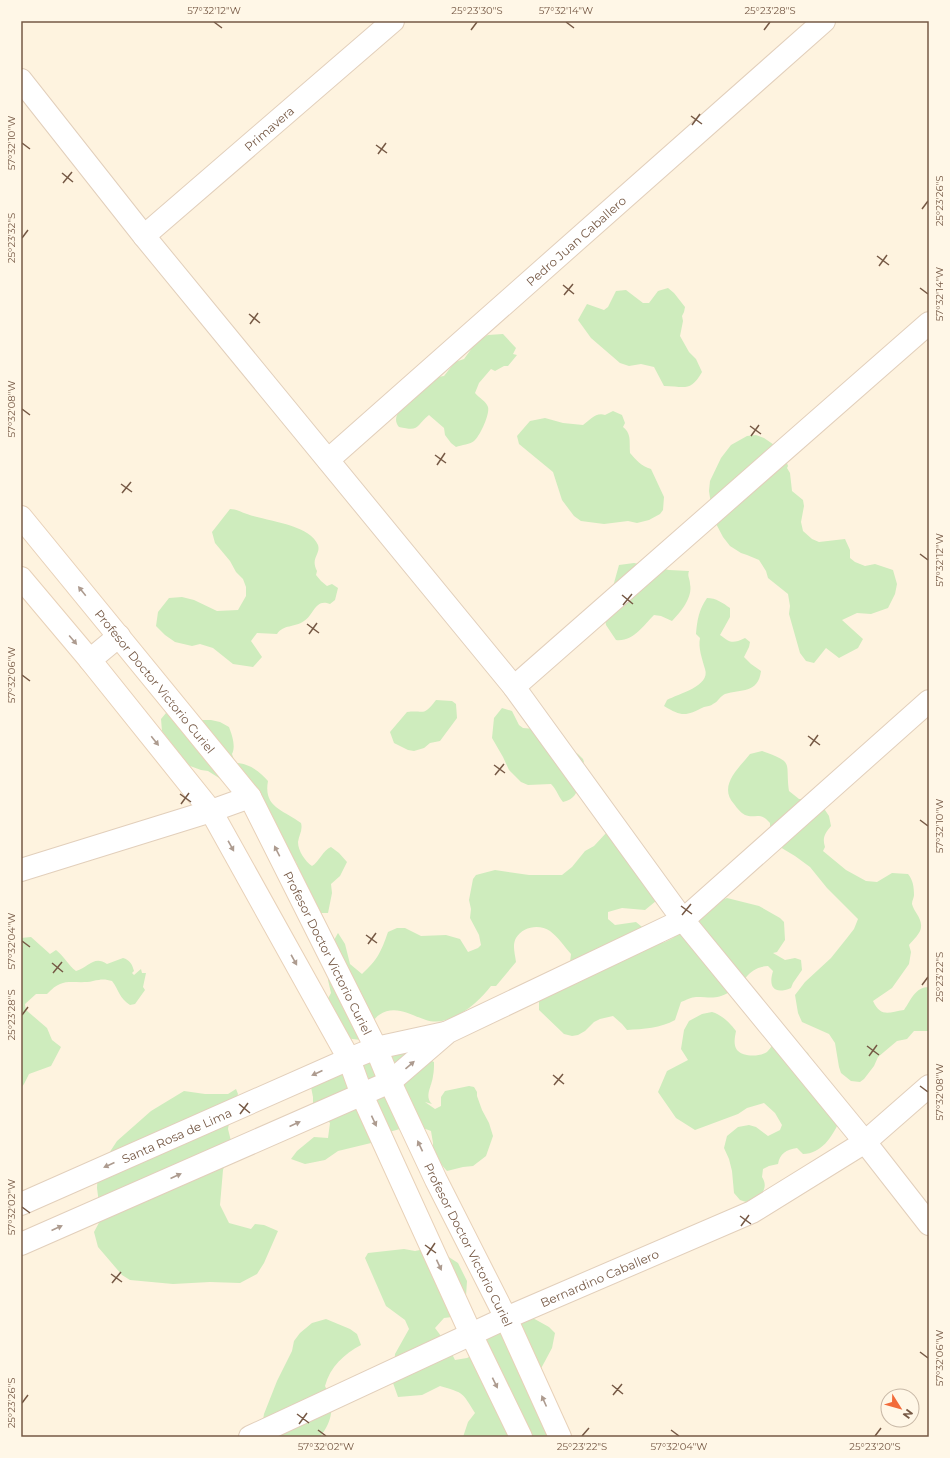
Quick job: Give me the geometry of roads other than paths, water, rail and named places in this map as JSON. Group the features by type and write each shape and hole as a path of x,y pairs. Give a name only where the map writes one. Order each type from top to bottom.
{"street":[{"name":"Primavera","path":"144,236 393,21"},
{"name":"Pedro Juan Caballero","path":"328,460 824,21"},
{"path":"21,80 144,236 514,687 683,920 865,1142 929,1224"},
{"path":"514,687 929,323"},
{"name":"Profesor Doctor Victorio Curiel","path":"21,517 250,797 376,1048 390,1082 436,1180 506,1318 560,1437"},
{"path":"21,578 90,660 211,811 349,1059 362,1095 471,1334 521,1437"},
{"path":"90,660 119,636"},
{"path":"21,1244 390,1082 448,1032 683,920 929,701"},
{"path":"21,870 211,811 250,797"},
{"name":"Santa Rosa de Lima","path":"21,1204 376,1048 448,1032"},
{"name":"Bernardino Caballero","path":"250,1437 506,1318 752,1212 865,1142 929,1086"}]}
